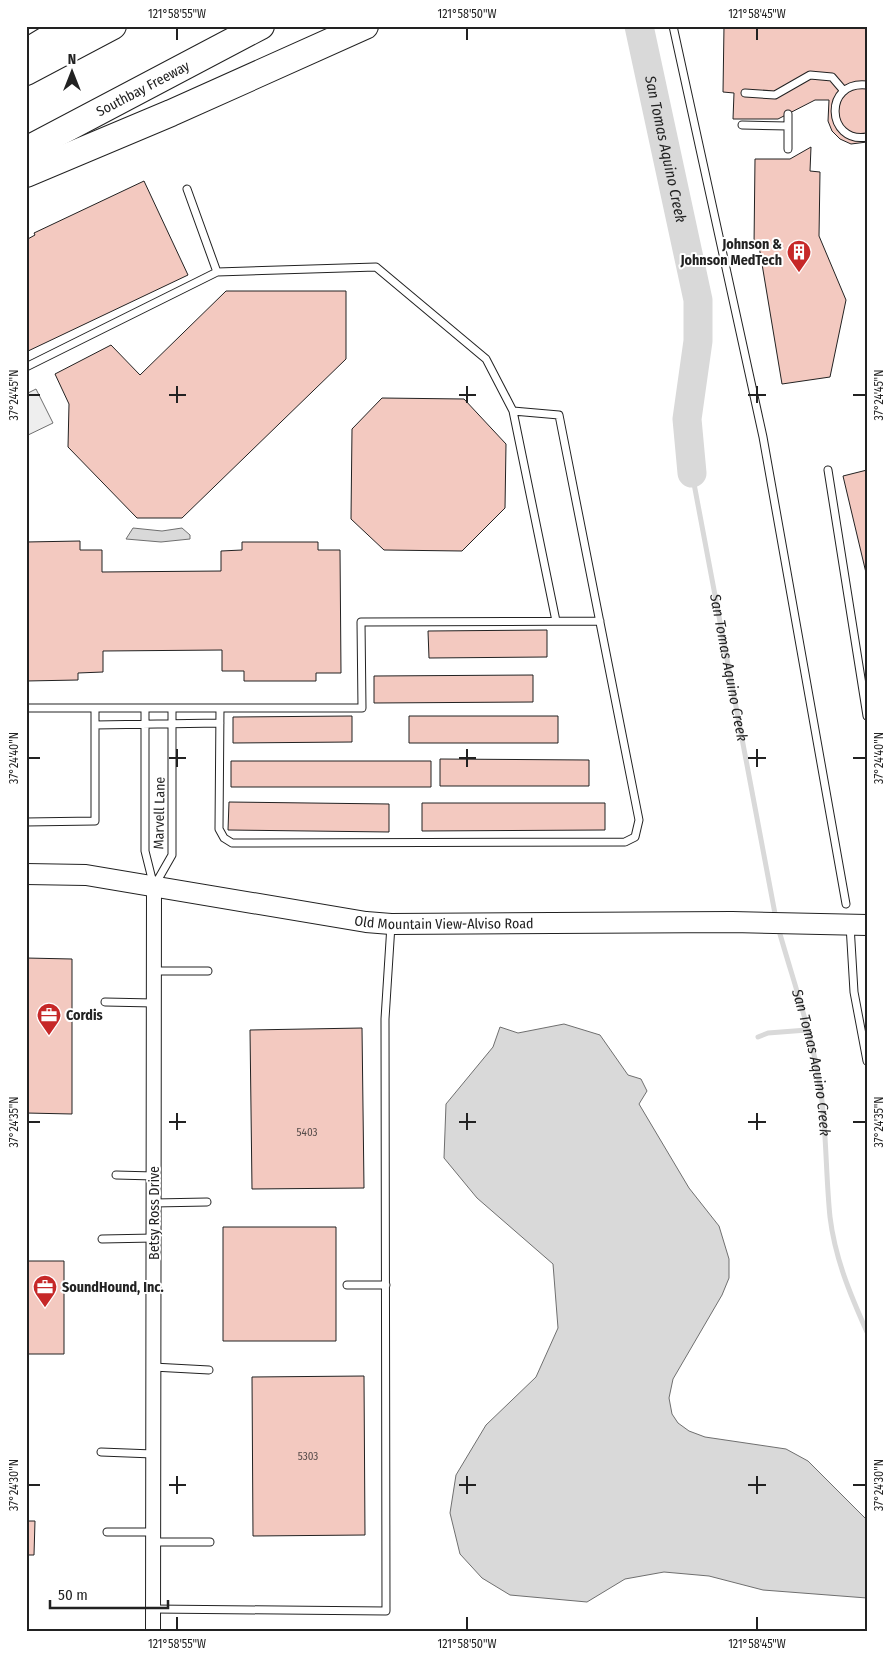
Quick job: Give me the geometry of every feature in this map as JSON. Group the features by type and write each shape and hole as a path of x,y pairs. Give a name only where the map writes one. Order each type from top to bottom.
{"highway":[{"path":"26,52 68,26"},
{"path":"26,72 114,26"},
{"name":"Southbay Freeway","path":"26,150 261,26"},
{"path":"26,174 171,113 366,26"}],"street":[{"name":"Old Mountain View-Alviso Road","path":"26,874 86,875 366,922 391,924 732,922 849,924"},
{"name":"Betsy Ross Drive","path":"153,1631 154,886"}],"lane":[{"path":"673,26 763,437 846,904"},
{"path":"745,93 775,95 810,76 832,76 844,91"},
{"path":"867,85 852,86 844,91 834,107 835,117 839,126 854,137 867,137"},
{"path":"788,114 788,149"},
{"path":"742,126 788,126"},
{"path":"187,188 217,272"},
{"path":"26,367 217,272 376,267 486,359 513,412 556,621"},
{"path":"220,708 220,829 224,838 232,843 625,842 635,837 639,820 560,415 513,412"},
{"path":"828,470 865,685 867,716"},
{"path":"26,708 362,708 361,622 600,620"},
{"path":"26,822 95,821 96,708"},
{"name":"Marvell Lane","path":"144,708 145,850 154,886"},
{"name":"Marvell Lane","path":"154,886 172,855 172,708"},
{"path":"96,725 220,723"},
{"path":"153,1609 386,1611 385,1018 391,924"},
{"path":"849,924 854,992 867,1061"},
{"path":"154,971 208,971"},
{"path":"105,1002 154,1003"},
{"path":"116,1175 154,1176"},
{"path":"154,1203 207,1202"},
{"path":"102,1239 154,1238"},
{"path":"347,1286 386,1286"},
{"path":"153,1367 210,1370"},
{"path":"100,1452 153,1454"},
{"path":"107,1532 210,1542"}],"shaded area":[{"path":"36,389 53,423 26,436 26,394"},
{"path":"133,528 162,531 182,528 190,535 190,539 161,542 126,539"},
{"path":"564,1024 600,1035 628,1075 641,1079 647,1091 639,1104 689,1188 719,1226 729,1259 729,1278 722,1295 673,1379 669,1398 672,1414 678,1423 689,1431 705,1437 786,1449 808,1461 867,1520 867,1598 763,1590 709,1576 664,1572 625,1579 587,1602 510,1595 482,1578 460,1554 450,1513 456,1475 486,1425 536,1377 558,1328 553,1264 477,1198 444,1158 446,1104 493,1047 500,1027 518,1033"}],"building":[{"path":"724,26 867,26 867,142 851,144 840,139 832,131 828,121 829,100 815,100 778,119 733,119 734,93 723,92"},
{"name":"Johnson & Johnson MedTech","path":"811,147 810,171 820,172 819,236 846,300 830,377 782,384 759,246 754,245 755,159 790,159"},
{"path":"144,181 188,275 26,352 26,240 35,235 34,233"},
{"path":"226,291 346,291 346,359 182,518 137,518 68,447 69,404 55,374 111,345 140,375"},
{"path":"382,398 464,399 506,444 505,508 462,551 384,550 351,519 352,429"},
{"path":"867,470 867,577 843,476"},
{"path":"80,541 80,550 102,550 102,572 221,571 221,551 242,550 242,542 318,542 318,550 340,550 341,673 316,673 316,681 244,681 244,671 222,671 222,650 103,651 103,672 78,673 78,680 26,681 26,542"},
{"path":"547,630 547,657 429,658 428,631"},
{"path":"533,675 533,702 374,703 374,676"},
{"path":"352,716 352,742 233,743 233,717"},
{"path":"409,716 558,716 558,743 409,743"},
{"path":"440,759 589,760 589,786 440,786"},
{"path":"231,761 431,761 431,787 231,787"},
{"path":"229,802 389,804 389,832 228,830"},
{"path":"422,803 605,803 605,830 422,831"},
{"name":"Cordis","path":"26,958 72,959 72,1114 26,1113"},
{"path":"362,1028 364,1188 252,1189 250,1030"},
{"path":"223,1227 336,1227 336,1341 223,1341"},
{"name":"SoundHound, Inc.","path":"26,1261 64,1261 64,1354 26,1354"},
{"path":"364,1376 365,1535 253,1536 252,1377"},
{"path":"26,1521 35,1521 34,1555 26,1555"}],"waterway":[{"name":"San Tomas Aquino Creek","path":"639,26 698,300 698,341 687,419 692,473"},
{"name":"San Tomas Aquino Creek","path":"692,473 776,919"},
{"name":"San Tomas Aquino Creek","path":"778,927 804,1015 817,1069 824,1124 828,1199 832,1232 849,1290 867,1332"},
{"path":"758,1037 768,1033 807,1030"}],"place":[{"name":"Johnson & Johnson MedTech","path":"799,273"},
{"name":"Cordis","path":"49,1036"},
{"name":"SoundHound, Inc.","path":"45,1308"}]}
